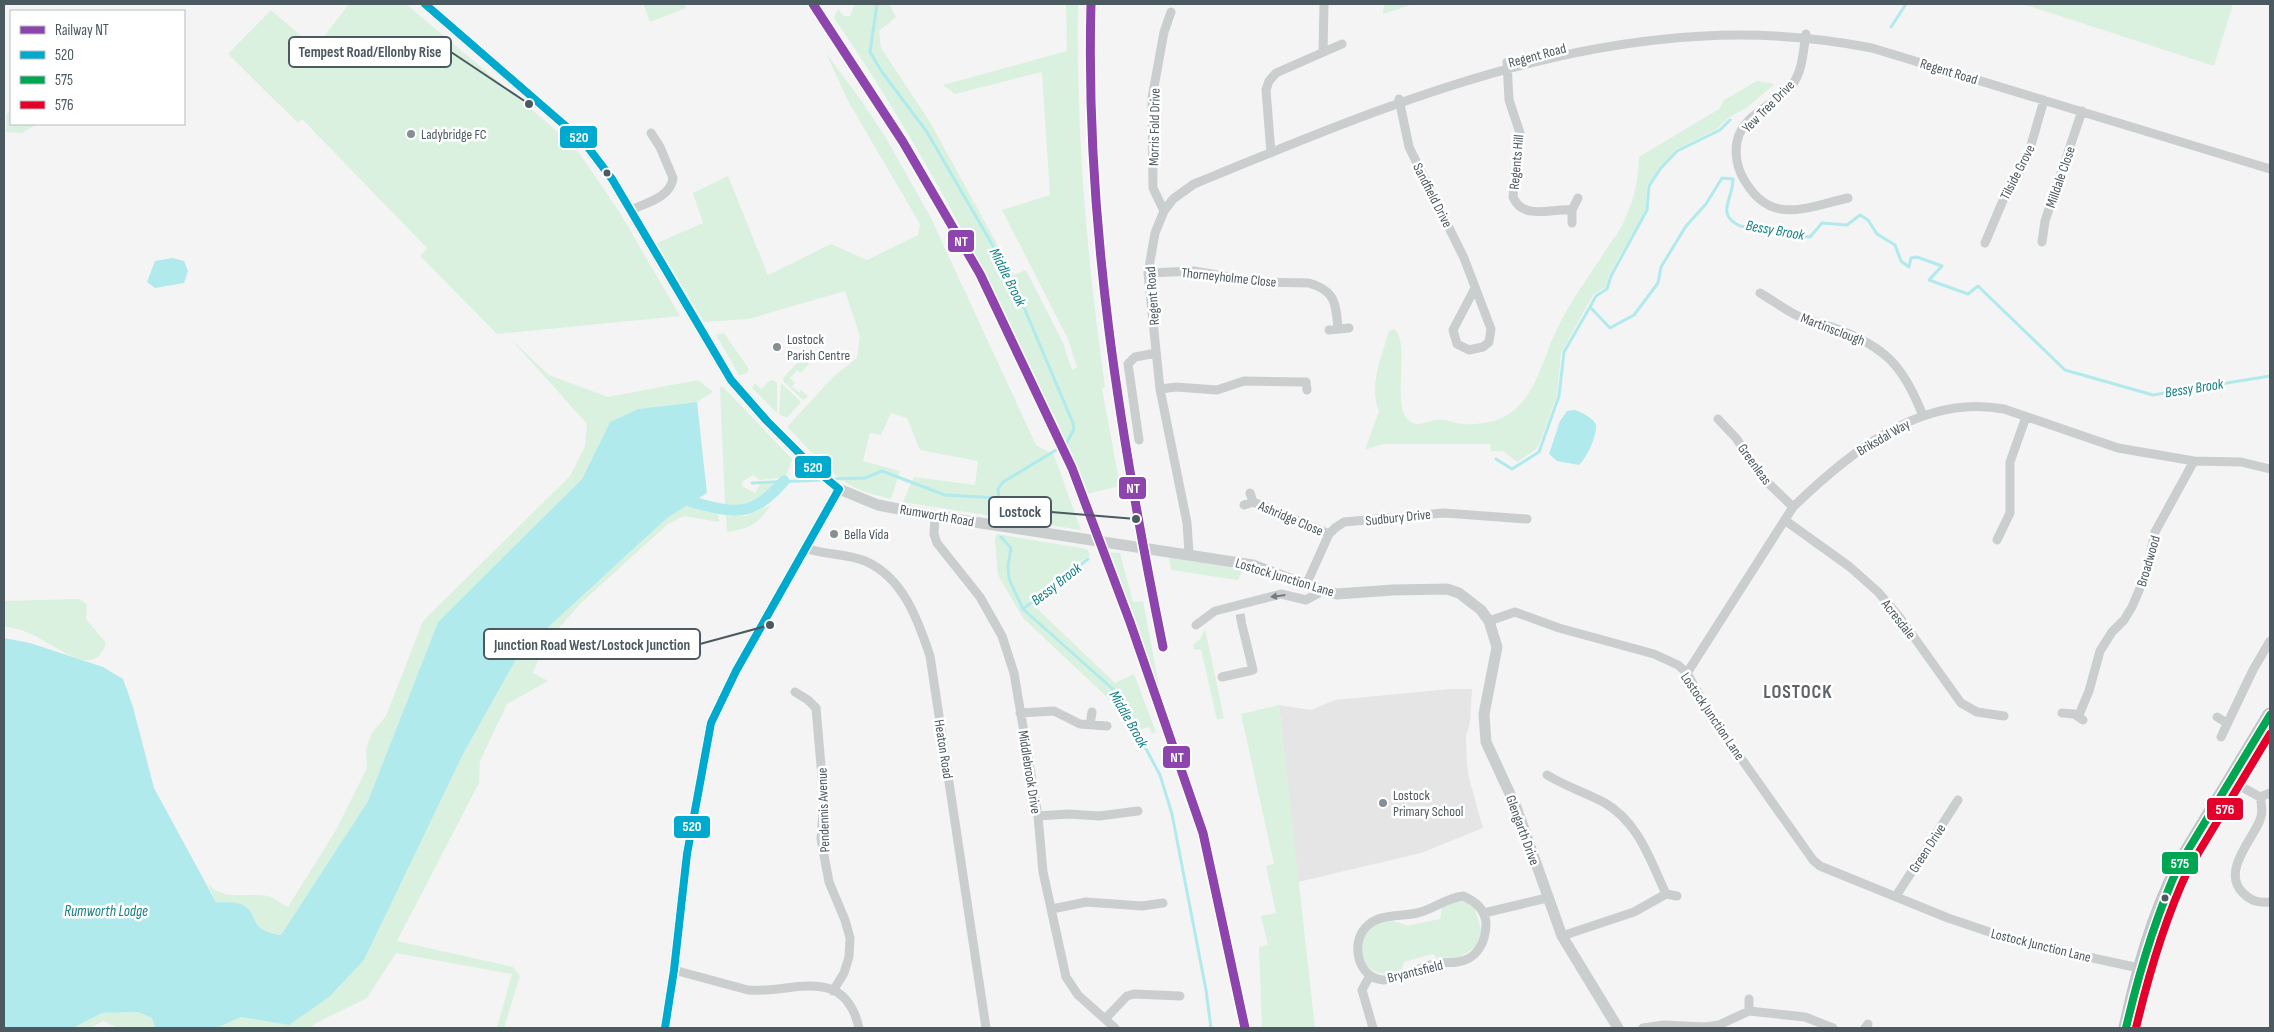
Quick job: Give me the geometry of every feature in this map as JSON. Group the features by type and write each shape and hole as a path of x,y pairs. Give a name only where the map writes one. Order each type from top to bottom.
{"highway":[{"path":"2126,1028 2139,968 2153,923 2167,890 2270,715"}],"street":[{"name":"Rumworth Road","path":"425,4 584,142 612,179 731,380 774,428 816,470 839,489 878,505 935,516 1158,549"},
{"path":"1323,52 1324,4"},
{"name":"Morris Fold Drive","path":"1164,211 1153,188 1152,98 1164,32 1171,12"},
{"name":"Regent Road","path":"1190,553 1160,390 1148,273 1155,233 1164,211 1173,199 1194,184 1399,99 1507,62 1615,37 1649,33 1742,28 1806,34 1865,46 2270,167"},
{"name":"Yew Tree Drive","path":"1806,34 1798,75 1784,93 1744,127 1739,135 1737,160 1748,187 1758,199 1776,209 1791,210 1848,198"},
{"path":"1271,153 1266,90 1269,80 1276,73 1342,44"},
{"name":"Regents Hill","path":"1507,62 1509,100 1520,133 1513,197 1523,210 1534,212 1572,210"},
{"name":"Sandfield Drive","path":"1399,99 1409,147 1464,258 1491,329 1491,336 1484,348 1469,350 1457,344 1453,330 1475,288"},
{"name":"Tilside Grove","path":"1985,243 2004,198 2027,159 2044,100"},
{"name":"Milldale Close","path":"2042,242 2045,221 2082,111"},
{"path":"631,210 662,195 672,184 673,178 660,147 651,134"},
{"path":"1572,223 1572,210 1578,198"},
{"name":"Thorneyholme Close","path":"1148,273 1194,271 1250,281 1309,283 1319,286 1335,300 1333,329 1349,328"},
{"name":"Martinsclough","path":"1760,293 1772,296 1797,316 1835,328 1874,345 1906,377 1923,416"},
{"path":"1139,440 1128,364 1135,357 1156,353"},
{"path":"1160,390 1176,387 1217,390 1244,381 1306,382 1307,390"},
{"name":"Briksdal Way","path":"1687,674 1786,521 1793,507 1818,483 1862,448 1891,429 1923,416 1947,410 1992,406 2118,448 2194,461 2241,462 2270,469"},
{"path":"1997,540 2010,513 2010,462 2026,416"},
{"name":"Greenleas","path":"1718,419 1736,438 1763,478 1793,507"},
{"name":"Broadwood","path":"2062,714 2081,718 2100,651 2132,607 2146,574 2156,532 2194,461"},
{"path":"665,1028 674,970 687,854 711,723 736,671 839,489"},
{"name":"Ashridge Close","path":"1249,500 1329,534"},
{"name":"Sudbury Drive","path":"1329,534 1344,522 1444,513 1527,519"},
{"name":"Middlebrook Drive","path":"935,516 934,534 937,543 980,597 1002,636 1014,673 1038,816 1043,872 1066,976 1078,995 1115,1028"},
{"name":"Acresdale","path":"1786,521 1850,567 1878,592 1902,620 1961,703 1977,712 2004,716"},
{"path":"1306,585 1329,534"},
{"name":"Heaton Road","path":"805,548 819,553 846,556 865,561 880,570 908,602 920,624 930,656 985,1024"},
{"name":"Lostock Junction Lane","path":"1158,549 1254,564 1306,585 1337,594 1447,589 1459,593 1489,620 1515,612 1558,628 1665,658 1687,674 1709,713 1812,860 1820,866 1948,918 2019,942 2139,968"},
{"path":"1196,625 1215,611 1239,610 1281,594 1306,600 1324,590"},
{"name":"Glengarth Drive","path":"1489,620 1497,647 1484,714 1486,742 1516,807 1562,936 1618,1028"},
{"path":"1222,677 1257,669 1242,625"},
{"path":"2220,737 2253,670 2270,642"},
{"name":"Pendennis Avenue","path":"795,692 808,700 816,708 824,800 821,839 829,882 845,920 850,938 849,957 844,973 833,991"},
{"path":"1020,713 1054,712 1076,722 1107,726"},
{"path":"1090,725 1092,712"},
{"path":"2217,717 2227,723"},
{"path":"1547,775 1606,804 1632,826 1650,854 1666,894"},
{"path":"2231,781 2260,797"},
{"path":"2260,797 2270,793"},
{"path":"2260,797 2262,812 2260,820 2239,860 2236,881 2239,889 2250,899 2261,903 2270,902"},
{"name":"Green Drive","path":"1896,896 1958,800"},
{"path":"1038,816 1069,814 1099,816 1138,811"},
{"path":"1125,813 1126,823"},
{"path":"1562,936 1634,912 1666,894 1677,896"},
{"name":"Bryantsfield","path":"1463,896 1473,900 1484,913 1486,921 1483,942 1479,950 1466,960 1437,963 1390,980 1378,979 1370,975 1364,970 1360,962 1357,944 1365,928 1372,921 1382,917 1416,914 1451,897 1463,896"},
{"path":"1484,913 1547,898"},
{"path":"1052,909 1086,902 1124,906 1159,904 1156,916"},
{"path":"674,970 748,990 757,991 806,985 833,991 844,999 856,1015 858,1028"},
{"name":"Bryantsfield","path":"1370,975 1362,990 1373,1028"},
{"path":"1105,1019 1128,996 1134,994 1164,1000 1180,996"},
{"path":"1749,1011 1750,999"},
{"path":"1643,1028 1664,1025 1705,1027 1719,1025 1749,1011 1805,1017 1833,1028"}],"shaded area":[{"name":"Lostock Primary School","path":"1449,689 1472,689 1470,722 1466,737 1467,763 1469,778 1483,828 1421,853 1298,882 1279,705 1311,710 1335,700"}],"green space":[{"path":"349,4 406,4 550,125 580,154 620,213 680,316 497,334 420,256 427,248 302,119 298,123 228,54 271,10 315,48"},
{"path":"684,4 686,8 650,22 644,5"},
{"path":"855,4 889,4 896,17 879,31 881,48 930,122 1014,275 1026,270 1063,343 1072,370 1077,367 1068,339 1002,210 1050,195 1042,72 955,94 943,85 1067,51 1066,4 1078,4 1081,148 1088,244 1105,387 1102,389 1120,486 1087,494 1032,371 972,250 907,132 834,18 838,9 844,16 850,16"},
{"path":"1384,4 1413,4 1383,14"},
{"path":"2023,4 2233,4 2214,66"},
{"path":"826,53 886,138 931,218 1036,445 1054,455 1081,530 903,502 914,477 975,485 978,461 920,450 907,418 891,413 881,435 870,433 863,461 900,471 891,499 863,491 847,483 823,464 787,427 833,377 857,358 860,336 845,291 748,319 704,322 657,243 703,223 693,193 728,176 768,275 831,244 867,260 918,235 920,224 848,101"},
{"path":"1757,81 1775,84 1746,108 1728,118 1717,129 1675,150 1647,185 1646,209 1609,275 1606,287 1593,295 1561,353 1557,395 1539,445 1535,450 1517,462 1503,451 1491,451 1490,444 1382,444 1365,450 1379,411 1375,391 1377,371 1389,331 1394,329 1399,336 1401,347 1402,404 1405,415 1411,422 1421,424 1440,420 1476,424 1496,420 1513,411 1529,393 1564,315 1623,223 1635,189 1639,157 1719,109 1724,100"},
{"path":"10,110 10,125 35,125 22,133 6,132 7,114"},
{"path":"724,333 749,369 746,374 739,375 716,335"},
{"path":"510,338 549,375 608,397 698,380 713,392 697,402 638,409 610,422 582,479 438,622 368,801 281,935 270,933 258,926 252,913 243,905 216,902 208,884 215,890 230,895 268,896 288,907 336,830 367,768 366,750 371,734 386,716 423,621 570,476 585,446 587,424"},
{"path":"803,357 809,364 801,373 797,370 790,378 795,383 792,387 799,392 801,390 808,396 803,400 784,382 783,378"},
{"path":"773,380 777,383 777,413 752,388 755,383 761,389 769,381"},
{"path":"781,383 801,402 787,418 779,414"},
{"path":"720,387 723,387 792,459 786,477 760,480 753,475 743,481 742,486 755,493 760,484 777,484 754,503 742,505 725,504"},
{"path":"687,505 718,514 719,522 684,516 668,524 581,603 544,645 533,673 548,681 507,704 480,761 479,783 397,941 513,967 520,976 504,1028 497,1028 512,974 396,953 367,998 316,1023 310,1028 217,1028 241,1017 289,1025 364,960 463,753 519,654 667,518"},
{"path":"771,505 757,521 747,527 727,532 726,516 746,516"},
{"path":"997,534 1087,549 1090,556 1029,601 1115,683 1134,674 1156,732 1152,734 1149,727 1131,732 1107,697 1023,618 998,575 995,540"},
{"path":"1107,552 1120,553 1133,602 1143,601 1159,686 1156,687 1130,608"},
{"path":"1169,557 1239,569 1242,572 1238,580 1171,570"},
{"path":"78,599 87,604 86,619 106,643 97,658 82,660 27,632 4,627 4,601"},
{"path":"1205,629 1224,718 1217,720 1201,649 1194,650 1193,645 1201,638"},
{"path":"1279,705 1315,1028 1262,1028 1259,947 1268,945 1261,916 1276,913 1266,866 1274,864 1241,714"},
{"path":"1462,899 1473,902 1481,930 1476,947 1460,957 1437,958 1433,954 1404,962 1402,969 1389,974 1376,972 1366,964 1361,951 1362,942 1369,928 1383,922 1391,921 1407,926 1440,919 1442,907"},
{"path":"138,1012 152,1018 155,1028 118,1028 103,1021 90,1028 73,1028 102,1013"}],"water":[{"path":"173,258 184,261 188,271 184,283 155,288 147,282 155,261"},
{"name":"Rumworth Lodge","path":"697,402 707,493 667,518 519,654 463,754 364,960 329,997 289,1025 241,1017 217,1028 155,1028 152,1018 138,1012 102,1013 73,1028 4,1028 4,638 30,643 103,667 123,679 133,707 154,788 216,902 243,905 248,909 259,926 270,933 281,935 368,801 438,622 582,479 610,422 638,409"},
{"path":"1574,410 1593,420 1596,425 1591,446 1579,465 1557,461 1549,454 1560,421 1567,411"}],"waterway":[{"name":"Middle Brook","path":"877,4 870,52 882,72 927,132 1011,277 1073,423 1074,429 1066,444 1003,482 998,489 1000,507"},
{"path":"1891,27 1906,4"},
{"path":"1590,307 1596,296 1607,289 1611,276 1647,210 1649,186 1661,168 1677,151 1720,130 1730,120"},
{"name":"Bessy Brook","path":"1496,459 1512,469 1539,452 1559,396 1564,352 1590,307 1610,328 1634,315 1658,283 1661,267 1686,226 1706,204 1722,178 1733,179 1727,211 1728,217 1740,226 1810,237 1822,223 1847,225 1860,215 1868,220 1877,234 1895,245 1901,261 1909,267 1911,258 1917,257 1942,266 1929,280 1968,294 1978,286 2065,370 2153,395 2270,376"},
{"path":"832,479 865,478 882,471 945,495 998,498"},
{"path":"752,483 823,480"},
{"path":"692,502 721,509 743,510 753,507 762,501 784,481"},
{"name":"Middle Brook","path":"1001,537 1011,548 1008,566 1009,579 1023,609 1115,691 1160,775 1172,814 1206,990 1211,1028"},
{"name":"Bessy Brook","path":"1023,609 1088,559"}],"tunnel":[{"path":"1240,614 1242,625"}],"rail line":[{"name":"NT","path":"813,4 903,142 980,274 1072,468 1130,622 1203,833 1245,1028"},
{"name":"NT","path":"1091,4 1091,85 1100,247 1120,408 1147,568 1163,647"}],"transit line":[{"name":"520","path":"425,4 584,142 612,179 731,380 767,421 816,470 839,489 736,671 711,723 687,854 674,970 665,1028"},
{"name":"575","path":"2126,1028 2148,945 2179,865 2270,715"},
{"name":"576","path":"2136,1028 2158,948 2188,870 2270,734"}],"place":[{"name":"Tempest Road/Ellonby Rise","path":"529,104"},
{"name":"Ladybridge FC","path":"411,134"},
{"name":"Lostock Parish Centre","path":"777,347"},
{"name":"Lostock","path":"1136,519"},
{"name":"Bella Vida","path":"834,534"},
{"name":"Junction Road West/Lostock Junction","path":"770,625"},
{"name":"Lostock Primary School","path":"1383,803"}],"district":[{"name":"LOSTOCK","path":"1798,691"}]}
